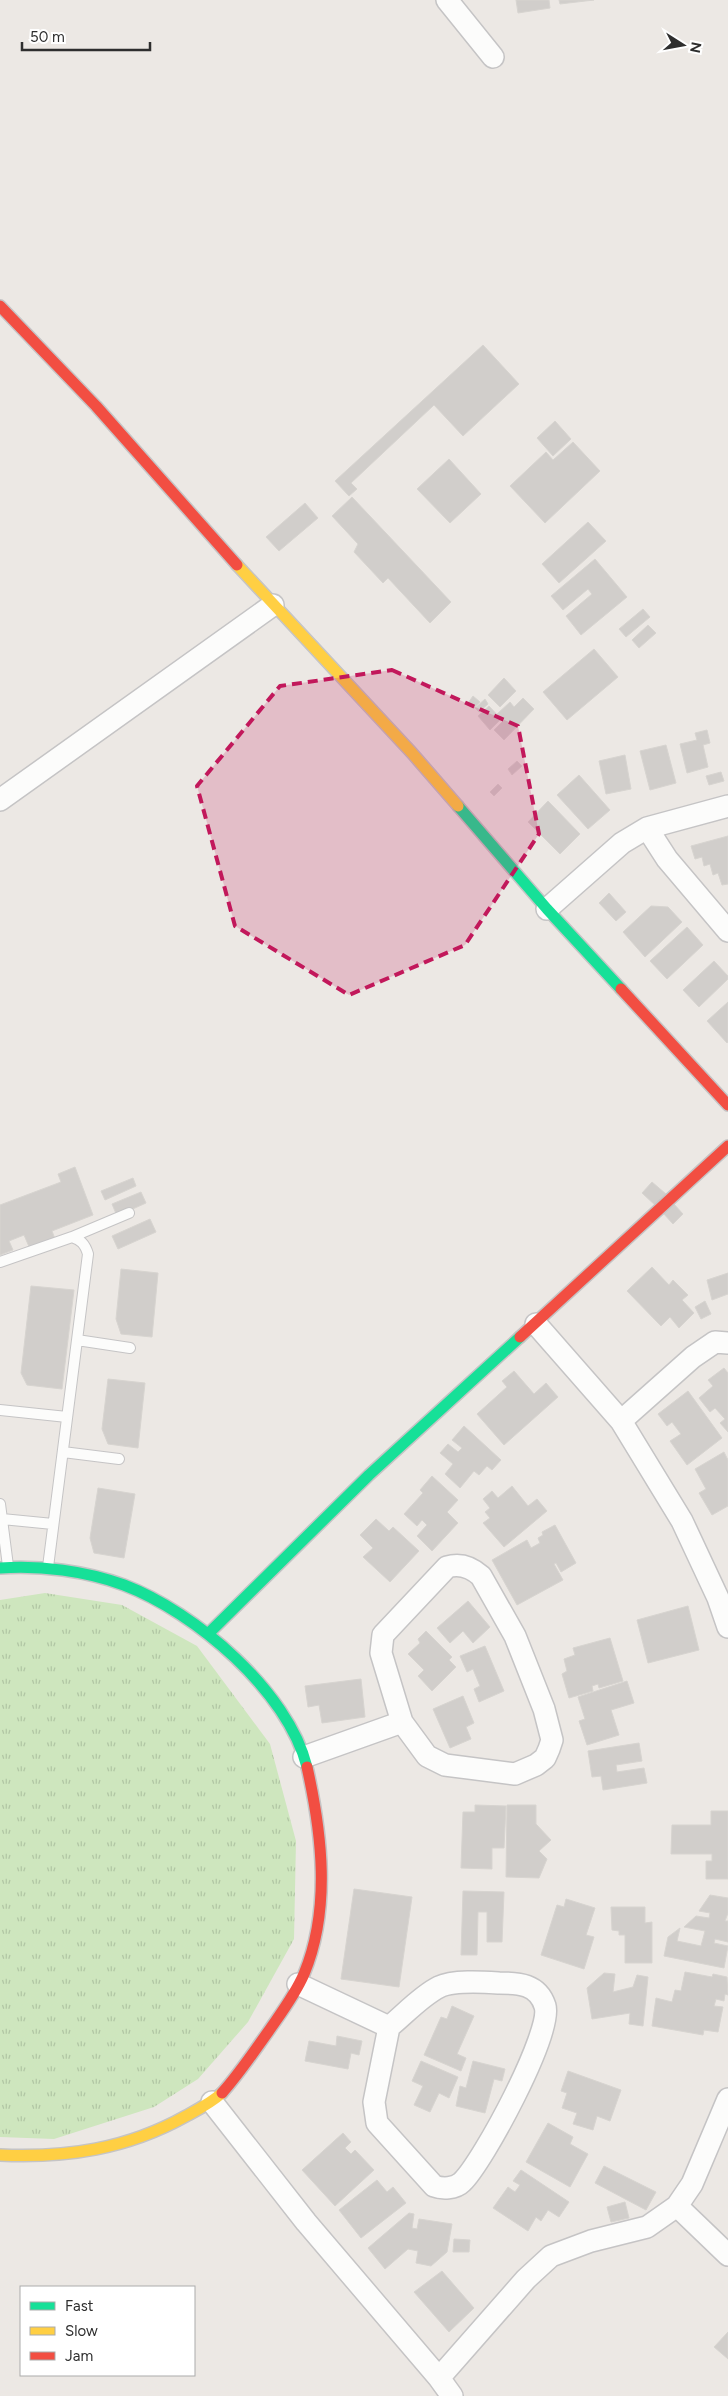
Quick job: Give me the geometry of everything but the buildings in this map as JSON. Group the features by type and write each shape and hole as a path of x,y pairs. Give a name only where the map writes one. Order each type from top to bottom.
{"street":[{"path":"447,0 492,57"},
{"path":"0,306 96,406 273,604 412,753 547,909 728,1105"},
{"path":"0,800 273,604"},
{"path":"547,909 622,843 647,828 728,806"},
{"path":"647,828 667,859 728,931"},
{"path":"209,1633 369,1476 728,1146"},
{"path":"536,1324 621,1421 682,1521 718,1598 728,1627"},
{"path":"621,1421 693,1357 715,1342 728,1343"},
{"path":"447,1566 464,1566 474,1570 481,1576 515,1636 544,1709 552,1740 549,1749 544,1758 536,1765 515,1774 445,1765 427,1756 402,1722 381,1653 383,1635 447,1566"},
{"path":"0,2155 33,2157 68,2156 108,2150 139,2140 212,2102 248,2061 298,1984 306,1967 319,1923 322,1858 318,1812 304,1756 281,1714 256,1679 209,1633 165,1605 119,1583 48,1569 4,1568"},
{"path":"304,1756 402,1722"},
{"path":"477,1982 521,1983 532,1988 540,1996 546,2008 544,2023 517,2091 490,2142 462,2183 454,2187 446,2189 434,2186 377,2124 374,2102 389,2027 434,1990 444,1985 477,1982"},
{"path":"298,1984 389,2027"},
{"path":"440,2378 526,2279 551,2256 591,2241 647,2227 677,2206 692,2184 728,2099"},
{"path":"212,2102 306,2222 440,2378 452,2396"},
{"path":"677,2206 728,2255"}],"lane":[{"path":"0,1262 72,1237 129,1213"},
{"path":"48,1569 88,1254 80,1240 72,1237"},
{"path":"77,1340 130,1348"},
{"path":"0,1410 67,1417"},
{"path":"63,1452 119,1459"},
{"path":"0,1504 4,1568"},
{"path":"2,1519 53,1524"}],"highlighted area":[{"path":"392,670 518,726 539,834 465,945 349,995 235,926 197,786 280,686"}],"green space":[{"path":"45,1593 122,1605 197,1646 270,1744 296,1841 294,1939 248,2022 198,2079 154,2107 54,2139 0,2137 0,1600"}],"traffic: fast":[{"path":"458,806 547,909 621,989"},
{"path":"209,1633 369,1475 520,1337"},
{"path":"0,1568 47,1568 94,1576 124,1585 151,1597 180,1614 208,1634 259,1683 280,1710 297,1738 307,1767"}],"traffic: slow":[{"path":"237,565 412,753 458,806"},
{"path":"0,2155 25,2156 73,2153 119,2144 164,2127 205,2106 222,2093"}],"traffic: jam":[{"path":"0,306 96,406 237,565"},
{"path":"621,989 728,1105"},
{"path":"520,1337 728,1146"},
{"path":"222,2093 246,2063 292,1997 304,1974 312,1949 318,1924 321,1898 321,1871 317,1818 307,1767"}]}
